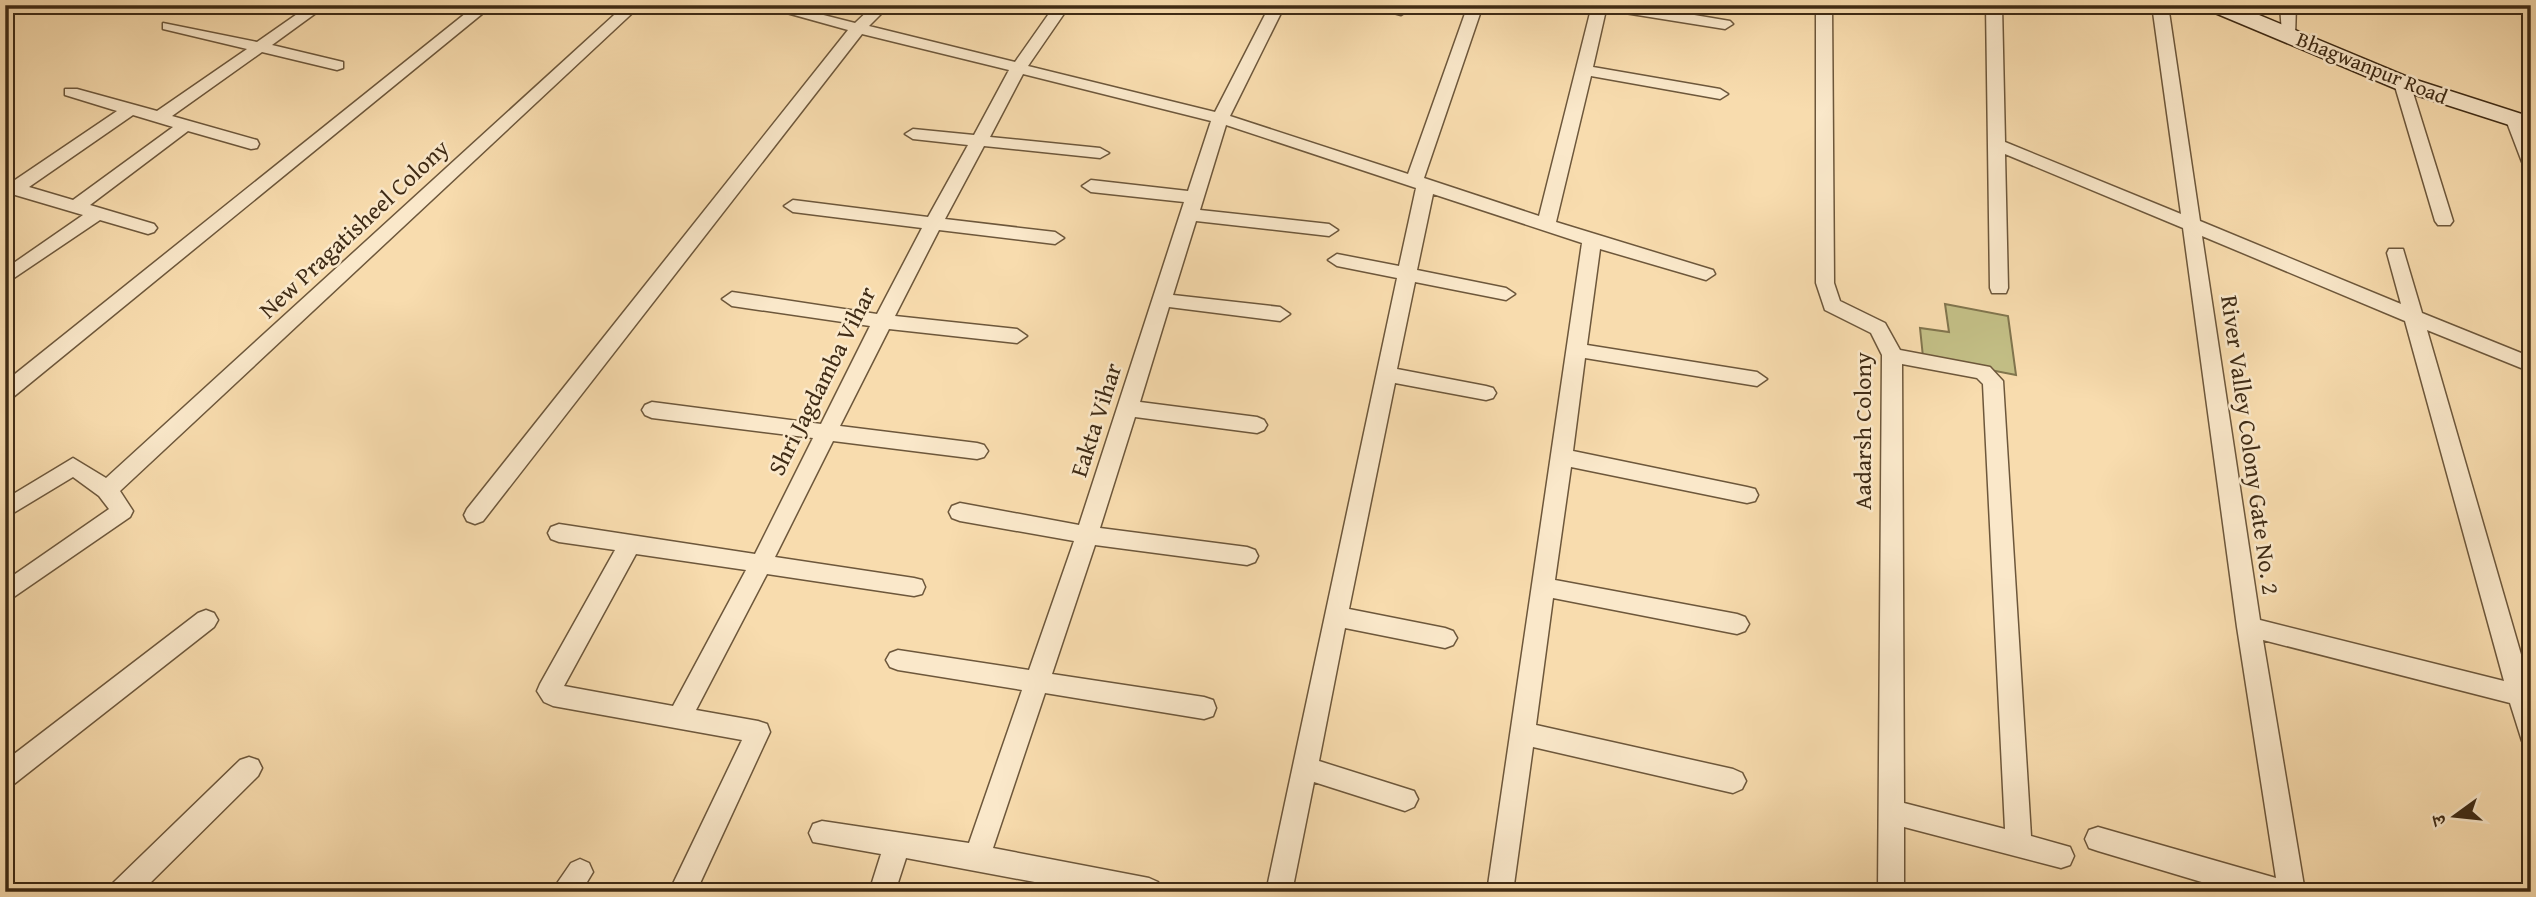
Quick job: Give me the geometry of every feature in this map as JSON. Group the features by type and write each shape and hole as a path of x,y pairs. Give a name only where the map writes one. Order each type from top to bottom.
{"street":[{"path":"161,117 320,5"},
{"path":"5,393 486,5"},
{"name":"New Pragatisheel Colony","path":"107,490 635,5"},
{"path":"765,5 1220,118 1592,240 1706,274"},
{"path":"475,515 754,157 859,28 883,5"},
{"name":"Shri Jagdamba Vihar","path":"679,718 761,563 880,321 1018,69 1063,5"},
{"name":"Eakta Vihar","path":"978,857 1087,535 1190,205 1220,118 1278,5"},
{"path":"1371,5 1401,10"},
{"path":"1279,892 1407,274 1421,182 1476,5"},
{"path":"1546,224 1600,5"},
{"path":"1605,5 1725,24"},
{"name":"Aadarsh Colony","path":"1824,5 1825,283 1832,305 1883,329 1889,339 1892,355 1891,892"},
{"path":"1994,5 1999,288"},
{"name":"River Valley Colony Gate No. 2","path":"2160,5 2249,627 2292,892"},
{"name":"Bhagwanpur Road","path":"2216,5 2402,83 2522,122"},
{"path":"2288,5 2290,34"},
{"path":"168,26 337,65"},
{"path":"1583,70 1720,94"},
{"path":"2402,83 2444,221"},
{"path":"71,92 251,144"},
{"path":"10,187 132,108"},
{"path":"2522,122 2531,162"},
{"path":"77,206 187,124"},
{"path":"914,134 1100,153"},
{"path":"1996,144 2531,365"},
{"path":"1091,186 1329,230"},
{"path":"10,187 148,228"},
{"path":"793,206 1055,238"},
{"path":"5,278 99,212"},
{"path":"1500,892 1592,240"},
{"path":"2396,253 2531,733"},
{"path":"1337,260 1506,294"},
{"path":"732,299 880,321 1017,336"},
{"path":"1162,300 1280,314"},
{"path":"1576,350 1757,379"},
{"path":"1892,355 1983,372 1993,381 2019,846"},
{"path":"1387,374 1486,393"},
{"path":"1127,408 1257,425"},
{"path":"652,410 978,451"},
{"path":"1561,457 1747,495"},
{"path":"5,510 73,466 107,490 122,512 5,593"},
{"path":"960,512 1087,535 1247,556"},
{"path":"559,533 914,587"},
{"path":"631,542 549,691 553,695 758,732 682,892"},
{"path":"1543,587 1737,624"},
{"path":"1336,616 1445,638"},
{"path":"5,776 206,620"},
{"path":"2249,627 2520,695"},
{"path":"898,660 1204,708"},
{"path":"1522,733 1733,781"},
{"path":"122,892 249,768"},
{"path":"1305,768 1405,799"},
{"path":"1890,811 2061,856"},
{"path":"822,833 978,857 1065,883 1149,891"},
{"path":"2098,839 2280,892"},
{"path":"882,892 897,845"}],"shaded area":[{"path":"1945,304 2008,316 2016,375 1923,357 1920,328 1949,332"}]}
